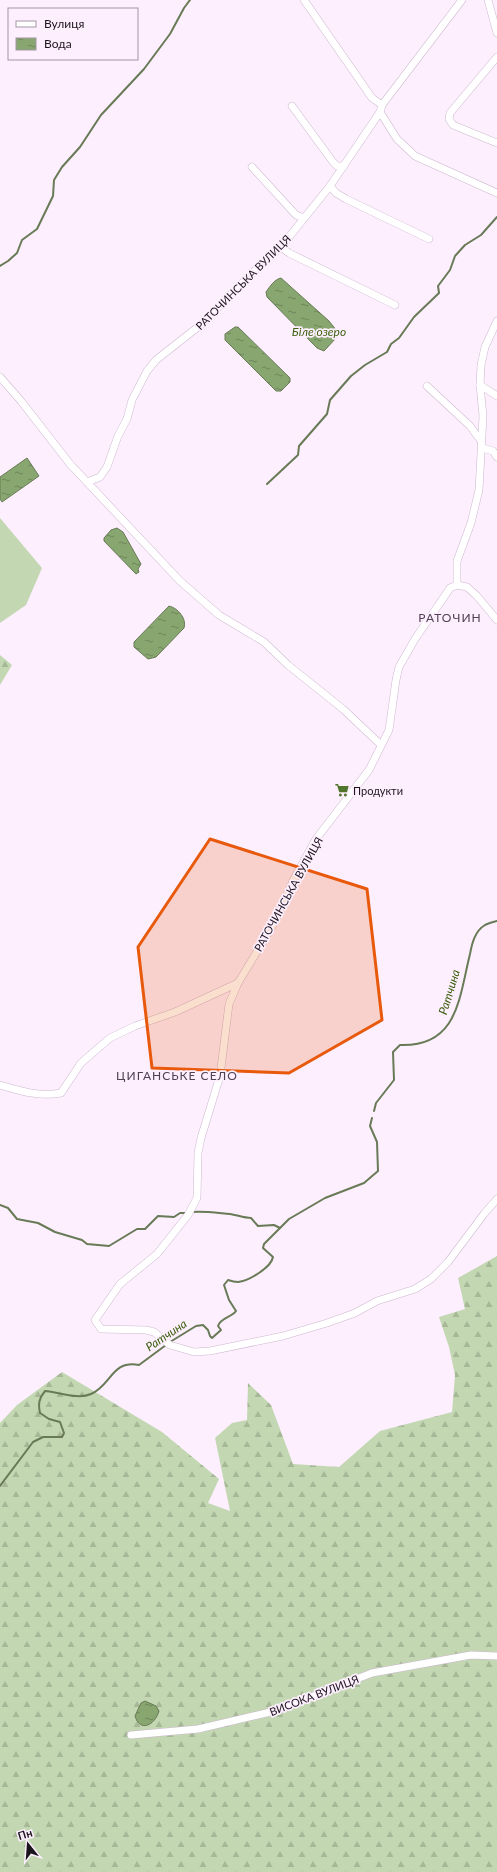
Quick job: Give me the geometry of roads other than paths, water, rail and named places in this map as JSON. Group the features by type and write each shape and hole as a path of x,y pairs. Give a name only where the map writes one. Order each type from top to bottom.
{"street":[{"path":"304,0 381,109 397,139 416,156 497,192"},
{"name":"РАТОЧИНСЬКА ВУЛИЦЯ","path":"87,482 100,477 107,467 118,436 128,419 132,400 147,371 156,360 203,323 281,247 330,186 381,109 462,0"},
{"path":"488,0 497,33"},
{"path":"497,57 450,113 449,119 453,125 497,143"},
{"path":"292,106 333,162 337,166 344,166"},
{"path":"252,168 296,214 304,218"},
{"path":"330,186 336,193 346,199 429,239"},
{"path":"281,247 289,253 395,305"},
{"path":"497,321 485,347 481,365 480,385 483,416 479,490 471,523 457,562 457,585 467,586 497,620"},
{"path":"0,377 21,401 70,464 180,581 219,615 264,642 288,665 343,709 381,745"},
{"path":"480,385 497,396"},
{"path":"427,386 470,426 481,444 493,451 497,457"},
{"name":"РАТОЧИНСЬКА ВУЛИЦЯ","path":"457,585 450,588 405,655 396,680 390,730 369,770 316,840 294,879 273,925 238,983 229,1004 220,1076 201,1138 198,1153 197,1198 188,1215 157,1254 120,1284 95,1320 101,1329 128,1328 154,1332 170,1345 194,1352 210,1351 283,1336 327,1323 355,1313 377,1301 415,1289 431,1279 448,1262 497,1199"},
{"path":"0,1085 30,1094 50,1095 61,1093 81,1063 110,1038 152,1019 175,1012 238,983"},
{"name":"ВИСОКА ВУЛИЦЯ","path":"131,1735 198,1729 275,1711 372,1673 471,1655 497,1656"}],"water":[{"name":"Біле озеро","path":"281,278 329,321 337,331 337,337 324,351 317,348 267,297 266,292 269,287"},
{"path":"235,327 238,327 290,378 290,382 281,391 276,391 225,340 225,334"},
{"path":"27,458 39,476 2,502 0,499 0,477"},
{"path":"117,528 123,532 141,564 138,569 139,572 136,574 104,541 104,538 111,530"},
{"path":"169,606 176,609 181,614 185,625 184,628 156,657 148,659 134,647 134,642"},
{"path":"145,1701 156,1706 159,1711 151,1723 144,1726 137,1721 135,1716 141,1703"}],"waterway":[{"path":"0,266 17,253 22,240 37,229 53,196 54,180 62,167 80,147 101,115 144,69 170,34 190,0"},
{"path":"267,484 298,455 299,446 327,414 330,400 351,376 365,365 387,352 391,344 399,338 414,317 439,293 438,286 450,270 455,256 465,245 481,235 497,217"},
{"name":"Ратчина","path":"374,1111 376,1103 394,1080 393,1052 400,1045 419,1043 434,1038 445,1029 453,1017 458,1003 474,938 486,924 497,921"},
{"name":"Ратчина","path":"170,1342 196,1326 203,1325 208,1330 212,1338 221,1330 218,1326 219,1323 236,1311 229,1300 224,1285 228,1280 237,1282 242,1281 253,1277 264,1269 273,1257 263,1248 264,1244 289,1219 325,1198 364,1183 378,1171 377,1142 370,1126 372,1118"},
{"path":"0,1205 8,1208 17,1219 38,1223 55,1232 82,1240 87,1244 109,1246 137,1229 145,1229 158,1216 174,1217 180,1213 187,1213"},
{"path":"192,1212 233,1214 251,1218 258,1226 274,1225 280,1228"},
{"name":"Ратчина","path":"0,1486 33,1442 43,1437 62,1437 64,1433 60,1422 49,1419 40,1413 39,1407 41,1396 45,1391 74,1396 86,1396 98,1390 112,1374 123,1366 130,1364 139,1365 166,1345"}],"place":[{"name":"Продукти","path":"342,790"}],"district":[{"name":"РАТОЧИН","path":"450,617"},
{"name":"ЦИГАНСЬКЕ СЕЛО","path":"177,1075"}]}
